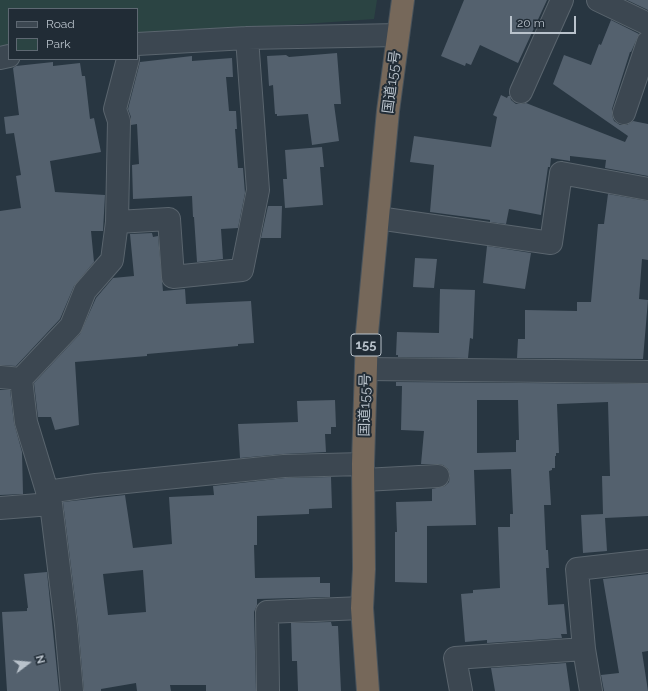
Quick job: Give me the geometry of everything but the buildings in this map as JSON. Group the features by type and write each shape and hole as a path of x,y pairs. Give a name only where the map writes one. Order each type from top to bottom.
{"highway":[{"name":"国道155号","path":"368,691 362,608 364,569 363,472 367,333 388,112 403,0"}],"street":[{"path":"521,92 562,0"},
{"path":"598,0 648,24"},
{"path":"138,44 247,38 398,35"},
{"path":"117,222 169,219 172,277 242,270 258,190 247,38"},
{"path":"624,113 648,42"},
{"path":"72,691 66,626 49,498 26,422 21,379 71,326 85,291 112,260 117,222 119,121 115,109 128,60"},
{"path":"378,218 551,243 561,173 648,188"},
{"path":"366,369 648,372"},
{"path":"0,377 21,379"},
{"path":"0,508 49,498 96,485 284,466 438,476"},
{"path":"591,691 584,649 576,569 648,561"},
{"path":"268,691 267,612 362,608"},
{"path":"461,691 455,658 584,649"}],"green space":[{"path":"0,0 377,0 374,19 138,36 138,8 8,8 8,49 0,51"}]}
